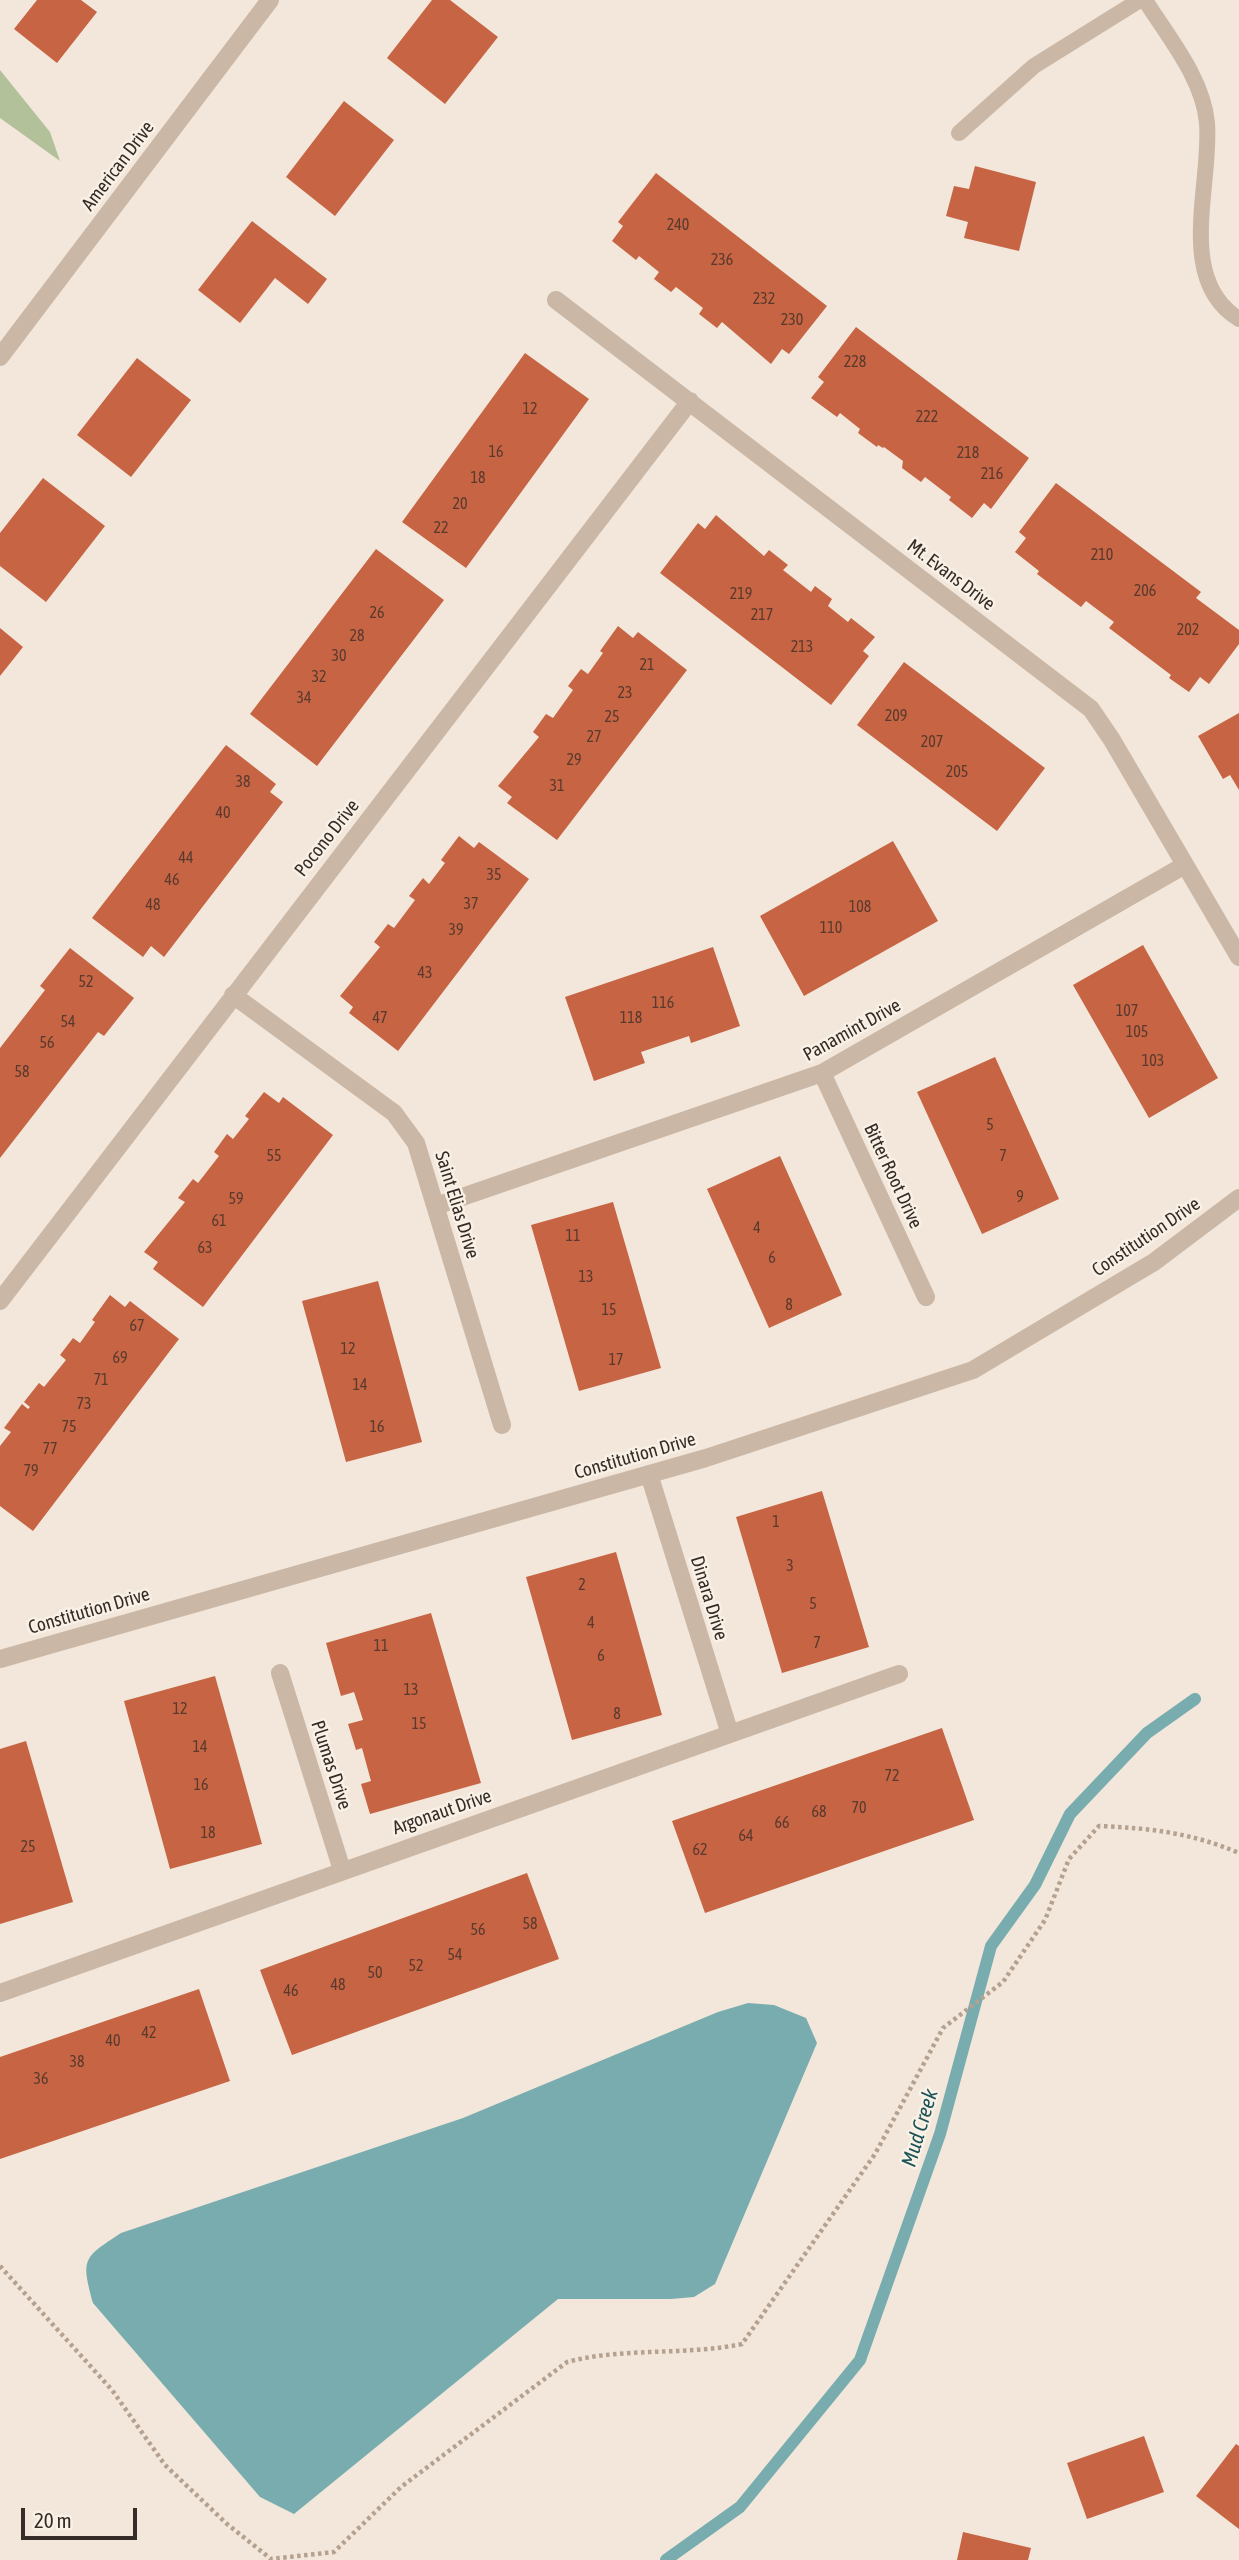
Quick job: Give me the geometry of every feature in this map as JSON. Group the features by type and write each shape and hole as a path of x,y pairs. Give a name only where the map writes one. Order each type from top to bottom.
{"street":[{"name":"American Drive","path":"0,357 270,0"},
{"name":"Mt. Evans Drive","path":"556,300 1091,709 1112,740 1239,957"},
{"name":"Pocono Drive","path":"0,1301 690,401"},
{"name":"Panamint Drive","path":"436,1206 822,1073 1185,865"},
{"name":"Saint Elias Drive","path":"233,995 394,1113 416,1143 502,1425"},
{"name":"Bitter Root Drive","path":"822,1073 926,1297"},
{"name":"Constitution Drive","path":"0,1659 706,1458 973,1370 1154,1262 1239,1198"},
{"name":"Dinara Drive","path":"649,1474 730,1734"},
{"name":"Plumas Drive","path":"280,1673 342,1870"},
{"name":"Argonaut Drive","path":"0,1993 899,1674"}],"lane":[{"path":"959,134 1034,66 1143,0 1198,86 1207,123 1200,228 1206,279 1223,309 1239,319"}],"path":[{"path":"0,2266 113,2390 166,2465 227,2524 271,2559 334,2552 401,2487 567,2362 594,2355 714,2350 741,2344 875,2154 943,2028 1003,1982 1045,1920 1069,1860 1099,1826 1148,1828 1214,1843 1239,1853"}],"green space":[{"path":"0,70 50,132 60,161 0,118"}],"water":[{"path":"748,2003 774,2005 806,2018 817,2043 715,2284 694,2297 558,2299 294,2514 260,2497 93,2303 87,2277 88,2260 99,2248 121,2233 463,2118 718,2012"}],"building":[{"path":"37,0 81,0 97,12 57,63 14,29"},
{"path":"432,0 450,0 498,37 445,104 387,58"},
{"path":"344,101 394,140 335,216 286,177"},
{"path":"975,166 1036,182 1019,251 964,238 968,222 946,216 954,186 969,189"},
{"path":"656,173 827,306 789,354 782,349 771,364 722,322 717,328 699,314 703,308 676,287 671,292 654,279 659,272 639,256 636,260 612,241 623,226 618,222"},
{"path":"252,221 327,279 308,304 275,278 240,323 198,290"},
{"path":"856,327 1029,458 991,509 984,503 972,518 925,477 921,482 902,468 903,461 858,433 860,429 840,413 837,417 811,398 824,382 818,377"},
{"path":"525,353 589,399 466,568 402,522"},
{"path":"137,358 191,400 131,477 77,435"},
{"path":"43,478 105,526 46,602 0,566 0,533"},
{"path":"1056,483 1201,592 1196,598 1239,630 1239,644 1209,684 1200,677 1189,692 1109,628 1114,622 1086,601 1081,607 1037,574 1039,571 1015,552 1026,538 1019,532"},
{"path":"716,515 764,556 769,550 788,565 783,570 811,592 815,586 832,599 828,606 848,622 851,618 875,637 863,651 869,656 831,705 660,573 698,523 705,529"},
{"path":"376,549 444,600 317,766 250,714"},
{"path":"618,626 633,638 638,632 687,670 557,840 507,803 512,797 498,786 539,737 533,732 546,714 553,718 573,690 568,686 581,669 588,674"},
{"path":"0,628 23,647 0,676"},
{"path":"904,662 1045,768 997,831 857,725"},
{"path":"1239,713 1239,790 1230,775 1223,779 1198,736"},
{"path":"226,745 276,784 270,792 283,802 164,957 151,946 143,957 92,918"},
{"path":"459,836 474,848 479,842 529,879 398,1051 349,1013 353,1007 340,996 380,947 374,942 388,924 394,928 415,900 409,896 423,878 429,884 445,863 441,860"},
{"path":"893,841 938,921 804,996 760,916"},
{"path":"1143,945 1218,1078 1149,1118 1073,985"},
{"path":"713,947 740,1026 691,1043 689,1036 641,1052 645,1063 594,1081 565,997"},
{"path":"70,948 134,998 104,1036 98,1032 0,1158 0,1048 45,990 40,986"},
{"path":"995,1057 1059,1199 982,1234 917,1092"},
{"path":"264,1092 279,1103 283,1097 333,1135 203,1307 153,1269 158,1262 144,1252 185,1202 178,1198 193,1179 198,1183 219,1156 214,1152 227,1134 233,1139 249,1119 245,1116"},
{"path":"780,1156 842,1295 769,1328 707,1189"},
{"path":"613,1202 661,1368 579,1391 531,1225"},
{"path":"378,1281 422,1442 346,1462 302,1301"},
{"path":"110,1295 125,1307 130,1301 179,1339 33,1531 0,1506 0,1446 11,1432 4,1428 22,1404 28,1409 30,1407 24,1402 39,1383 44,1387 66,1360 60,1355 73,1338 80,1343"},
{"path":"822,1491 869,1647 782,1673 736,1517"},
{"path":"616,1552 662,1715 572,1740 526,1577"},
{"path":"431,1613 481,1783 370,1814 361,1784 371,1781 362,1748 356,1750 348,1724 363,1720 354,1692 341,1696 326,1643"},
{"path":"215,1676 262,1844 170,1869 124,1701"},
{"path":"942,1728 974,1820 705,1913 672,1821"},
{"path":"26,1741 73,1902 0,1924 0,1749"},
{"path":"527,1873 559,1959 292,2055 260,1970"},
{"path":"199,1989 230,2081 0,2159 0,2057"},
{"path":"1144,2436 1164,2492 1087,2519 1067,2463"},
{"path":"1236,2444 1239,2446 1239,2529 1196,2496"},
{"path":"963,2532 1031,2548 1028,2560 957,2560"}],"waterway":[{"name":"Mud Creek","path":"666,2560 740,2507 860,2360 940,2134 991,1946 1035,1885 1070,1814 1147,1733 1195,1699"}]}
